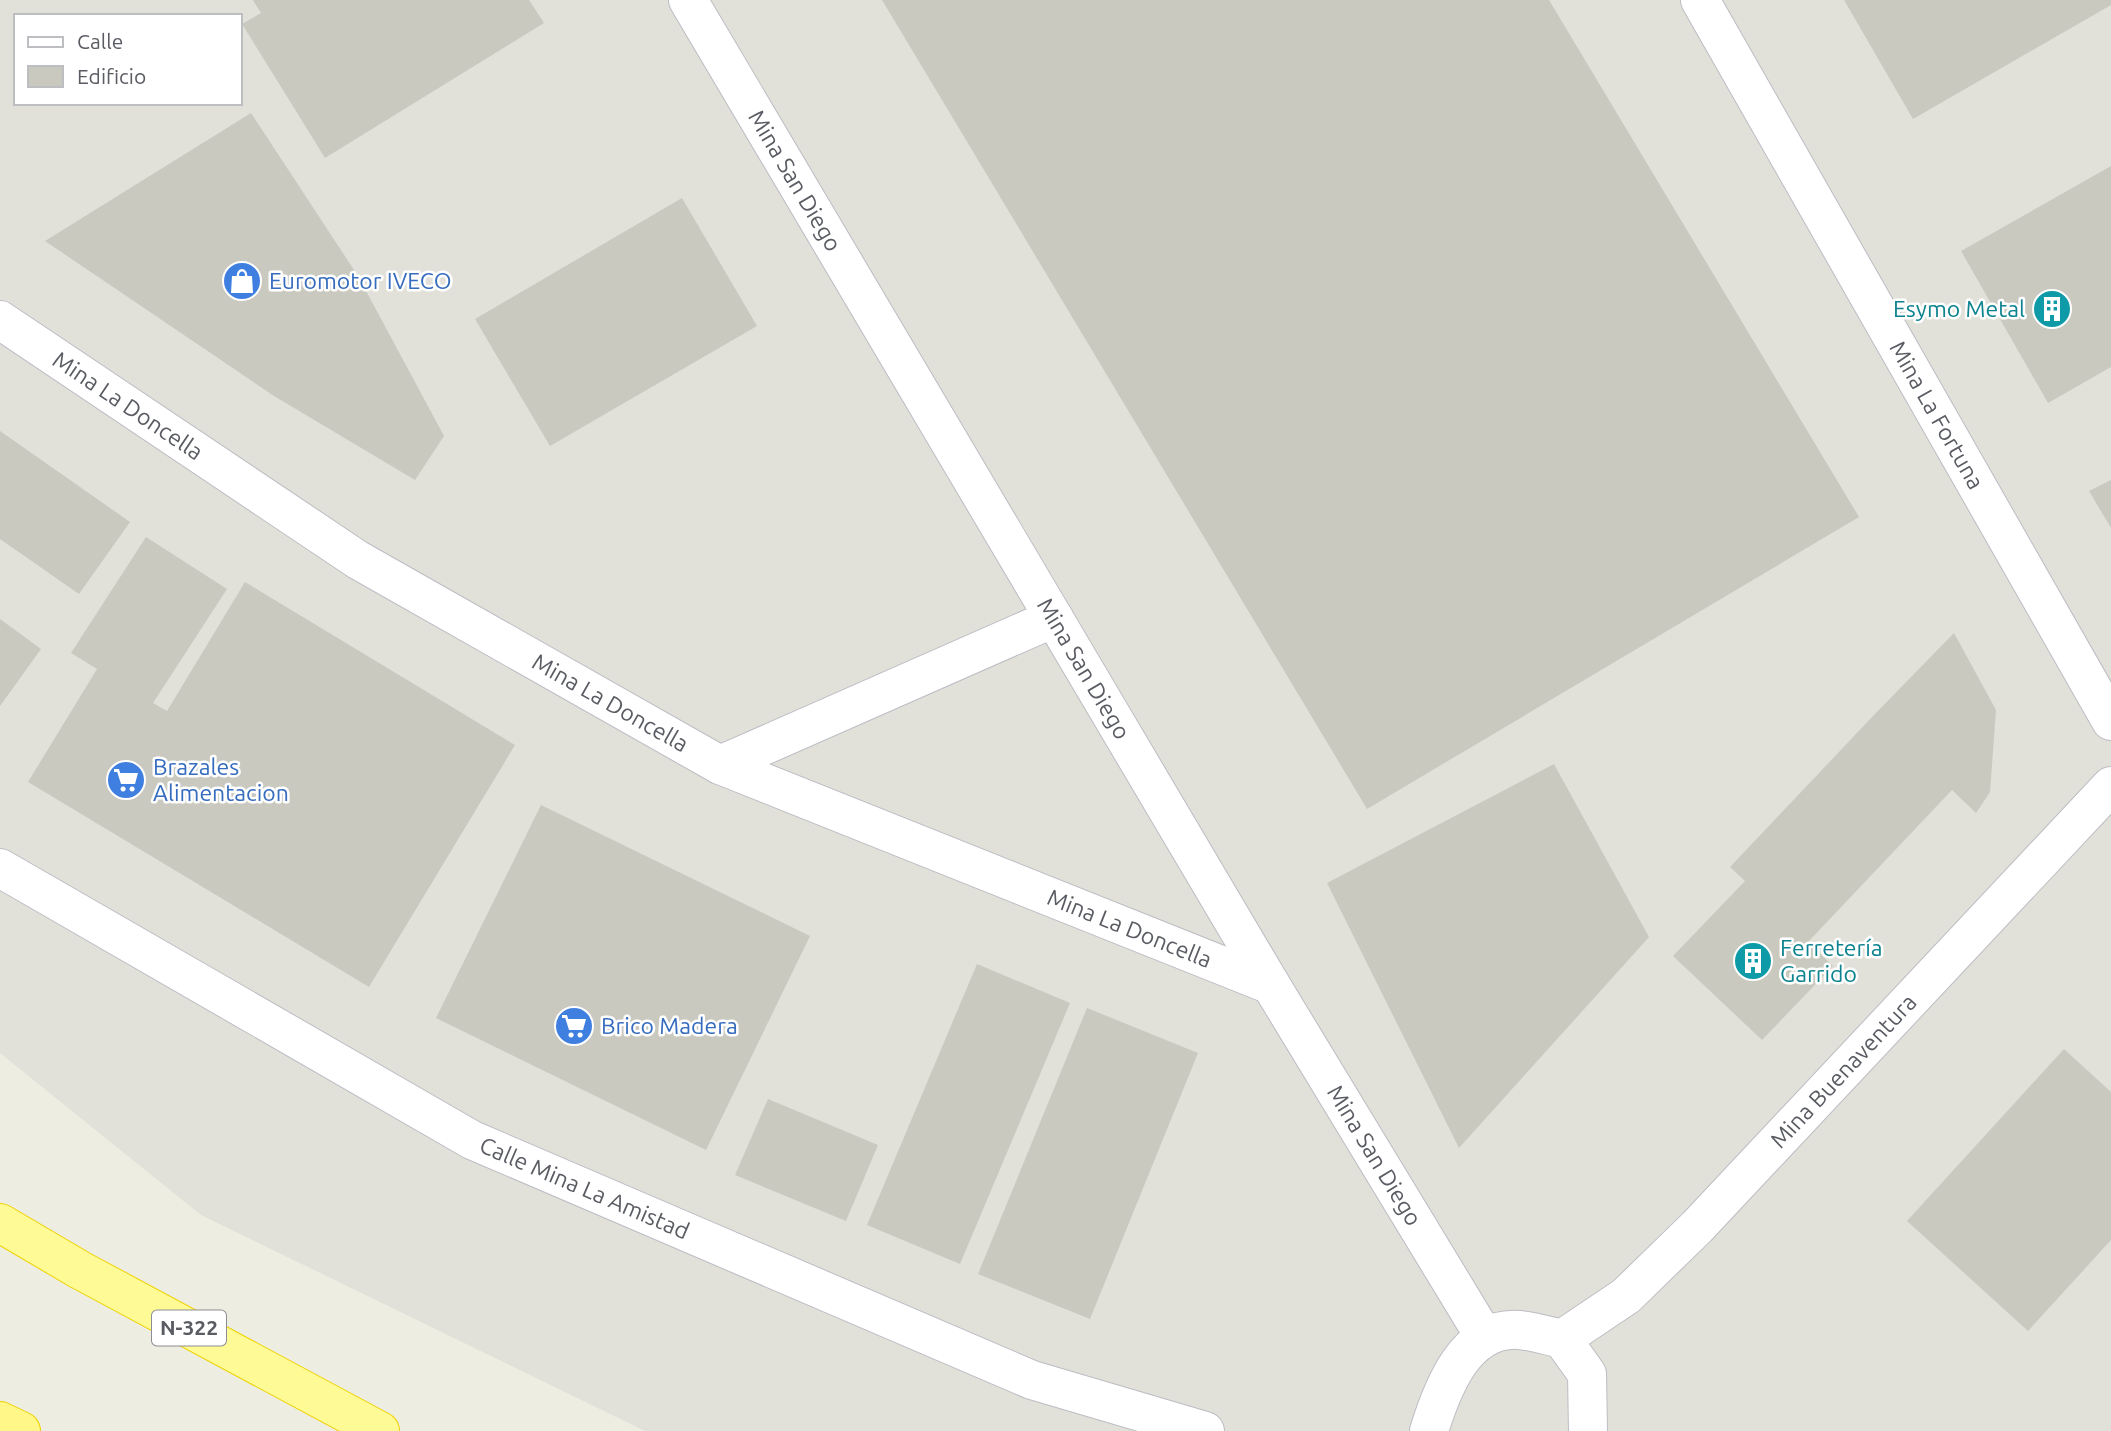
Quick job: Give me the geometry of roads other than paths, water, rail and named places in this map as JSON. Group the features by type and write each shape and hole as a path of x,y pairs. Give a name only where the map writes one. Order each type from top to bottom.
{"highway":[{"name":"N-322","path":"0,1223 80,1270 380,1431"},
{"path":"0,1421 21,1431"}],"street":[{"name":"Mina San Diego","path":"688,0 1271,985 1484,1336"},
{"name":"Mina La Fortuna","path":"1700,0 2111,721"},
{"name":"Mina La Doncella","path":"0,320 358,560 720,765 1271,985"},
{"path":"720,765 1054,618"},
{"name":"Mina Buenaventura","path":"1562,1339 1626,1296 1697,1227 2111,786"},
{"name":"Calle Mina La Amistad","path":"0,868 472,1140 1032,1380 1205,1431"},
{"path":"1429,1431 1452,1371 1484,1336 1517,1330 1562,1339 1587,1374 1588,1431"}],"place":[{"name":"Euromotor IVECO","path":"242,281"},
{"name":"Esymo Metal","path":"2052,309"},
{"name":"Brazales Alimentacion","path":"126,780"},
{"name":"Ferretería Garrido","path":"1753,961"},
{"name":"Brico Madera","path":"574,1026"}]}
